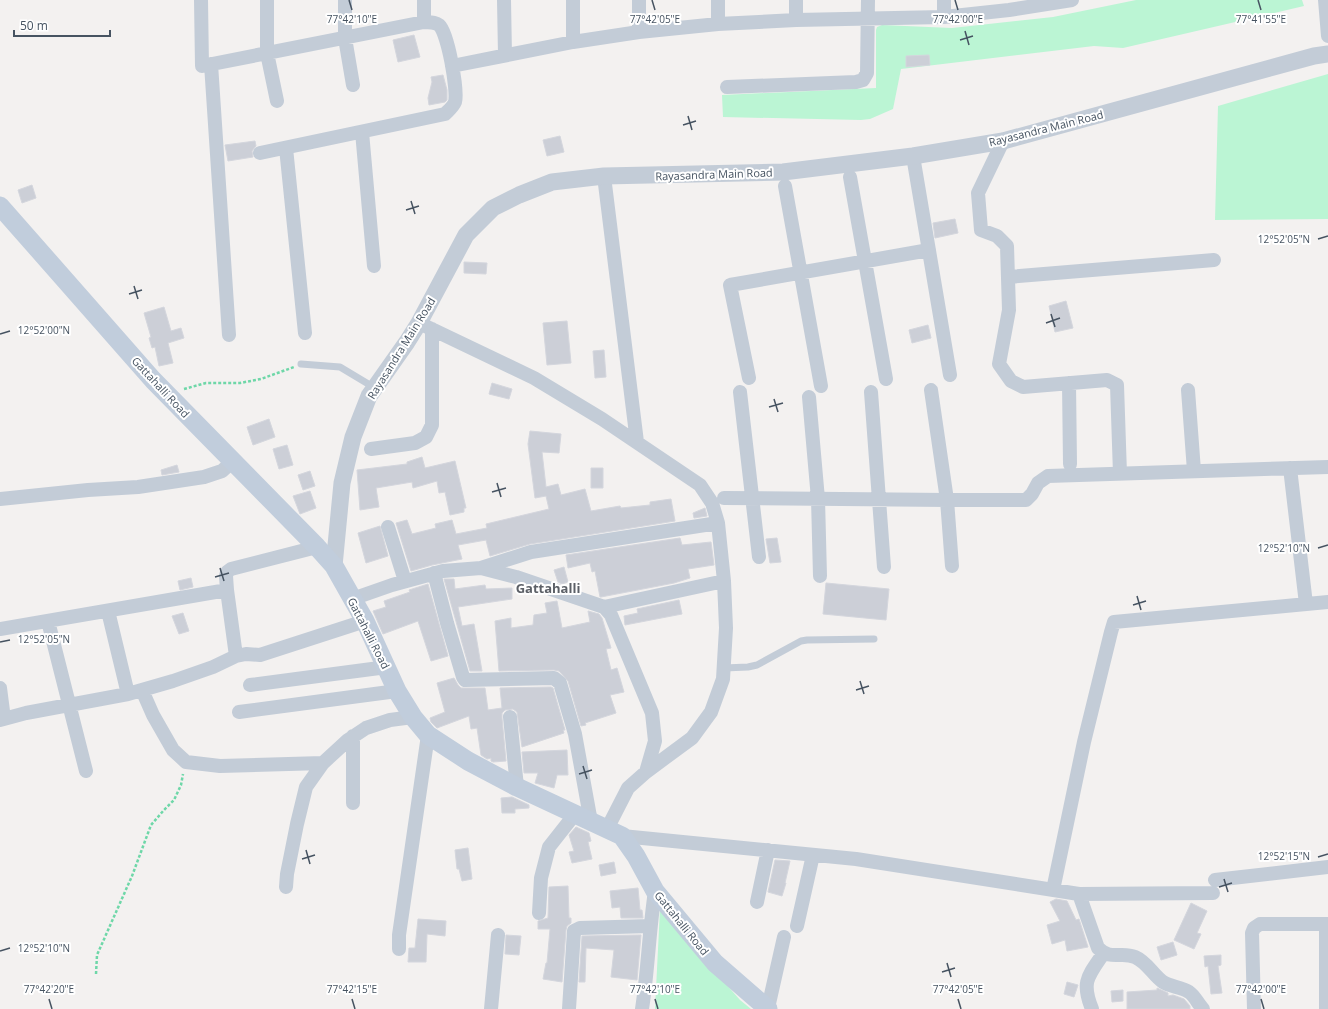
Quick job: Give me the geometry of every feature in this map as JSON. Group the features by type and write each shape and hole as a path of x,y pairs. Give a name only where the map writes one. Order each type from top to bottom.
{"main road":[{"name":"Gattahalli Road","path":"0,206 167,394 334,566 365,621 397,691 413,717 428,735 468,761 517,787 599,825 636,856 655,892 714,963 768,1009"}],"street":[{"path":"202,0 202,66 424,22 434,22 440,25 445,35 452,66 456,100 453,107 445,114 260,153"},
{"path":"267,0 267,53 278,101"},
{"path":"344,0 344,38 353,85"},
{"path":"424,0 424,22"},
{"path":"504,0 505,55"},
{"path":"573,0 573,42"},
{"path":"639,0 640,32"},
{"path":"718,0 718,24"},
{"path":"796,0 796,20"},
{"path":"727,87 856,82 863,80 867,74 868,0"},
{"path":"944,0 944,16"},
{"path":"452,66 573,42 640,32 718,24 796,20 944,16 1009,5 1072,0"},
{"path":"1325,0 1328,36"},
{"name":"Rayasandra Main Road","path":"334,566 342,483 353,437 369,396 426,326 466,235 493,208 519,194 552,182 604,176 783,172 913,156 1003,141 1314,56 1328,54"},
{"path":"211,64 229,335"},
{"path":"362,132 374,266"},
{"path":"1003,141 978,193 981,230 997,236 1007,246 1009,310 999,364 1011,381 1023,387 1107,380 1117,385 1120,474"},
{"path":"286,148 305,333"},
{"path":"913,156 950,375"},
{"path":"604,176 637,442"},
{"path":"850,177 886,379"},
{"path":"785,186 821,386"},
{"path":"749,378 730,285 929,250"},
{"path":"1008,277 1214,260"},
{"path":"371,449 414,443 426,437 432,426 426,326 534,378 602,419 700,485 712,503 718,523 724,581 726,628 723,679 711,712 692,738 646,772 628,788 599,825 549,847 541,878 539,913"},
{"path":"1069,383 1070,464"},
{"path":"931,390 947,500 952,566"},
{"path":"1188,390 1194,471"},
{"path":"740,392 759,556"},
{"path":"871,392 884,567"},
{"path":"809,397 818,499 820,576"},
{"path":"0,499 88,490 138,487 204,477 222,471 233,461"},
{"path":"724,498 1026,500 1032,494 1038,482 1048,476 1328,467"},
{"path":"1290,468 1306,604"},
{"path":"352,599 434,573 481,568 531,552 718,523"},
{"path":"388,527 405,581"},
{"path":"236,656 227,590 227,572 231,569 317,547"},
{"path":"481,568 516,577 604,607 611,615 652,713 655,741 646,772"},
{"path":"434,573 447,623 465,680 554,678 560,683 599,825"},
{"path":"604,607 724,581"},
{"path":"0,629 227,590"},
{"path":"1053,890 1084,742 1114,622 1328,602"},
{"path":"108,611 128,694"},
{"path":"48,621 86,771"},
{"path":"0,688 2,720 26,713 128,694 173,681 213,667 236,656 246,654 260,655 365,621"},
{"path":"250,685 387,667"},
{"path":"142,690 153,715 173,750 186,762 220,766 323,763"},
{"path":"239,712 397,691"},
{"path":"286,887 294,838 306,787 323,763 353,736 366,728 390,720 413,717"},
{"path":"510,717 517,787"},
{"path":"399,949 399,935 428,735"},
{"path":"353,736 353,803"},
{"path":"599,825 768,850 856,859 1079,894 1214,886 1328,867"},
{"path":"757,902 768,850"},
{"path":"797,926 813,855"},
{"path":"642,1009 647,978 650,926 655,892"},
{"path":"1079,894 1098,948 1103,954 1109,956 1128,955 1136,957 1168,985 1188,991 1203,1009"},
{"path":"1254,1009 1252,933 1254,928 1260,924 1327,924 1326,1009"},
{"path":"569,1009 574,931 580,928 650,926"},
{"path":"491,1009 498,936"},
{"path":"768,1009 784,938"},
{"path":"1092,1009 1086,988 1088,977 1103,954"}],"lane":[{"path":"302,364 340,367 375,388"},
{"path":"724,668 757,666 801,641 874,639"}],"path":[{"path":"167,394 206,383 240,383 261,379 302,364"},
{"path":"96,974 97,955 132,876 151,826 174,800 181,785 186,762"}],"green space":[{"path":"1136,0 1302,0 1304,6 1123,48 1094,46 901,69 893,109 870,119 723,117 722,95 876,88 876,30 877,27 882,25 952,28 1053,17"},
{"path":"1328,74 1328,219 1215,220 1218,106"},
{"path":"660,909 740,1000 751,1009 655,1009"}],"building":[{"path":"414,35 420,57 398,62 393,40"},
{"path":"929,55 930,65 906,67 906,56"},
{"path":"443,75 447,90 447,100 445,102 429,105 428,98 432,82 431,77"},
{"path":"560,136 564,152 547,156 543,140"},
{"path":"255,141 256,146 252,151 253,157 228,161 225,145"},
{"path":"32,185 36,198 22,203 18,190"},
{"path":"955,219 958,233 935,238 933,223"},
{"path":"464,262 487,263 486,274 464,273"},
{"path":"1066,301 1073,328 1055,332 1049,306"},
{"path":"164,307 171,331 181,328 184,338 168,343 173,363 159,366 155,347 152,348 149,338 151,337 144,313"},
{"path":"567,321 571,363 547,365 543,323"},
{"path":"928,325 931,338 912,343 909,330"},
{"path":"604,350 606,377 595,378 593,351"},
{"path":"492,383 512,389 509,399 489,394"},
{"path":"269,419 275,437 253,445 247,427"},
{"path":"530,431 561,434 559,453 542,452 546,487 558,484 561,495 585,489 591,511 620,506 621,508 650,505 650,502 671,499 675,521 530,544 490,556 486,540 458,545 462,559 411,571 396,523 407,520 412,534 436,528 435,524 452,520 456,534 487,528 486,524 549,509 546,496 535,498 528,444"},
{"path":"287,445 293,465 279,469 273,449"},
{"path":"422,457 425,468 455,461 466,508 464,508 464,512 450,515 445,492 439,493 437,481 413,488 412,482 376,488 379,507 360,510 357,470 407,464 407,462"},
{"path":"177,465 179,472 162,475 161,470"},
{"path":"591,468 603,468 603,488 591,488"},
{"path":"310,471 315,486 303,490 298,475"},
{"path":"310,491 316,508 300,514 293,496"},
{"path":"705,508 707,516 694,518 693,513"},
{"path":"380,526 388,556 366,563 358,533"},
{"path":"680,538 682,545 711,542 714,565 688,569 690,578 674,583 601,597 595,571 592,572 590,563 568,568 566,555"},
{"path":"777,538 781,562 770,563 766,539"},
{"path":"564,567 568,582 562,584 558,582 554,570"},
{"path":"191,578 193,587 180,590 178,581"},
{"path":"444,579 454,579 455,589 485,585 486,589 512,588 512,599 458,607 462,626 474,624 482,671 470,671"},
{"path":"826,583 889,589 886,620 823,614"},
{"path":"428,584 448,656 431,661 418,621 383,634 373,611 386,607 384,601 410,592 409,590"},
{"path":"679,600 682,614 625,625 624,616 638,613 637,609"},
{"path":"557,601 562,628 590,622 588,611 599,614 602,618 611,648 606,649 611,670 617,668 624,692 610,695 616,713 585,723 586,725 581,726 568,681 559,671 499,671 495,621 511,618 511,628 533,625 534,615 547,613 545,603"},
{"path":"183,613 189,631 179,634 172,616"},
{"path":"454,678 461,688 485,688 488,710 502,708 500,688 553,688 565,730 563,730 564,733 522,747 517,712 513,709 505,710 502,713 502,718 506,761 493,762 491,761 491,758 487,759 481,755 477,728 471,729 469,716 437,728 431,722 430,718 445,712 437,683"},
{"path":"567,750 568,775 557,775 554,788 535,783 538,773 524,773 522,752"},
{"path":"512,797 529,805 529,808 515,809 515,813 502,813 501,798"},
{"path":"576,827 589,833 591,841 588,842 592,859 572,863 569,852 574,851 569,835"},
{"path":"468,848 472,879 462,881 459,869 457,869 455,850"},
{"path":"775,860 790,861 782,896 768,892"},
{"path":"614,862 616,873 601,876 599,865"},
{"path":"568,886 569,918 571,918 571,923 567,926 566,930 562,982 543,979 547,963 550,929 538,929 538,921 548,918 549,887"},
{"path":"638,888 640,910 642,910 643,918 621,918 620,907 612,908 610,891"},
{"path":"1056,899 1067,901 1076,920 1079,919 1088,947 1067,951 1065,940 1052,944 1047,925 1060,921 1050,902"},
{"path":"1191,903 1207,911 1197,933 1201,934 1194,949 1174,940"},
{"path":"418,919 446,921 445,936 427,934 426,962 408,962 409,948 415,948"},
{"path":"506,935 521,936 519,955 505,954"},
{"path":"641,935 637,980 611,977 614,950 586,948 585,982 579,982 582,936"},
{"path":"1173,942 1177,955 1161,960 1157,947"},
{"path":"1221,955 1221,965 1218,966 1222,993 1211,994 1208,966 1205,967 1204,956"},
{"path":"1067,982 1078,985 1074,997 1064,994"},
{"path":"1157,988 1168,993 1168,996 1173,995 1184,999 1190,1006 1190,1009 1127,1009 1127,992 1157,990"},
{"path":"1123,990 1123,1001 1112,1002 1111,991"}],"district":[{"name":"Gattahalli","path":"548,588"}]}
